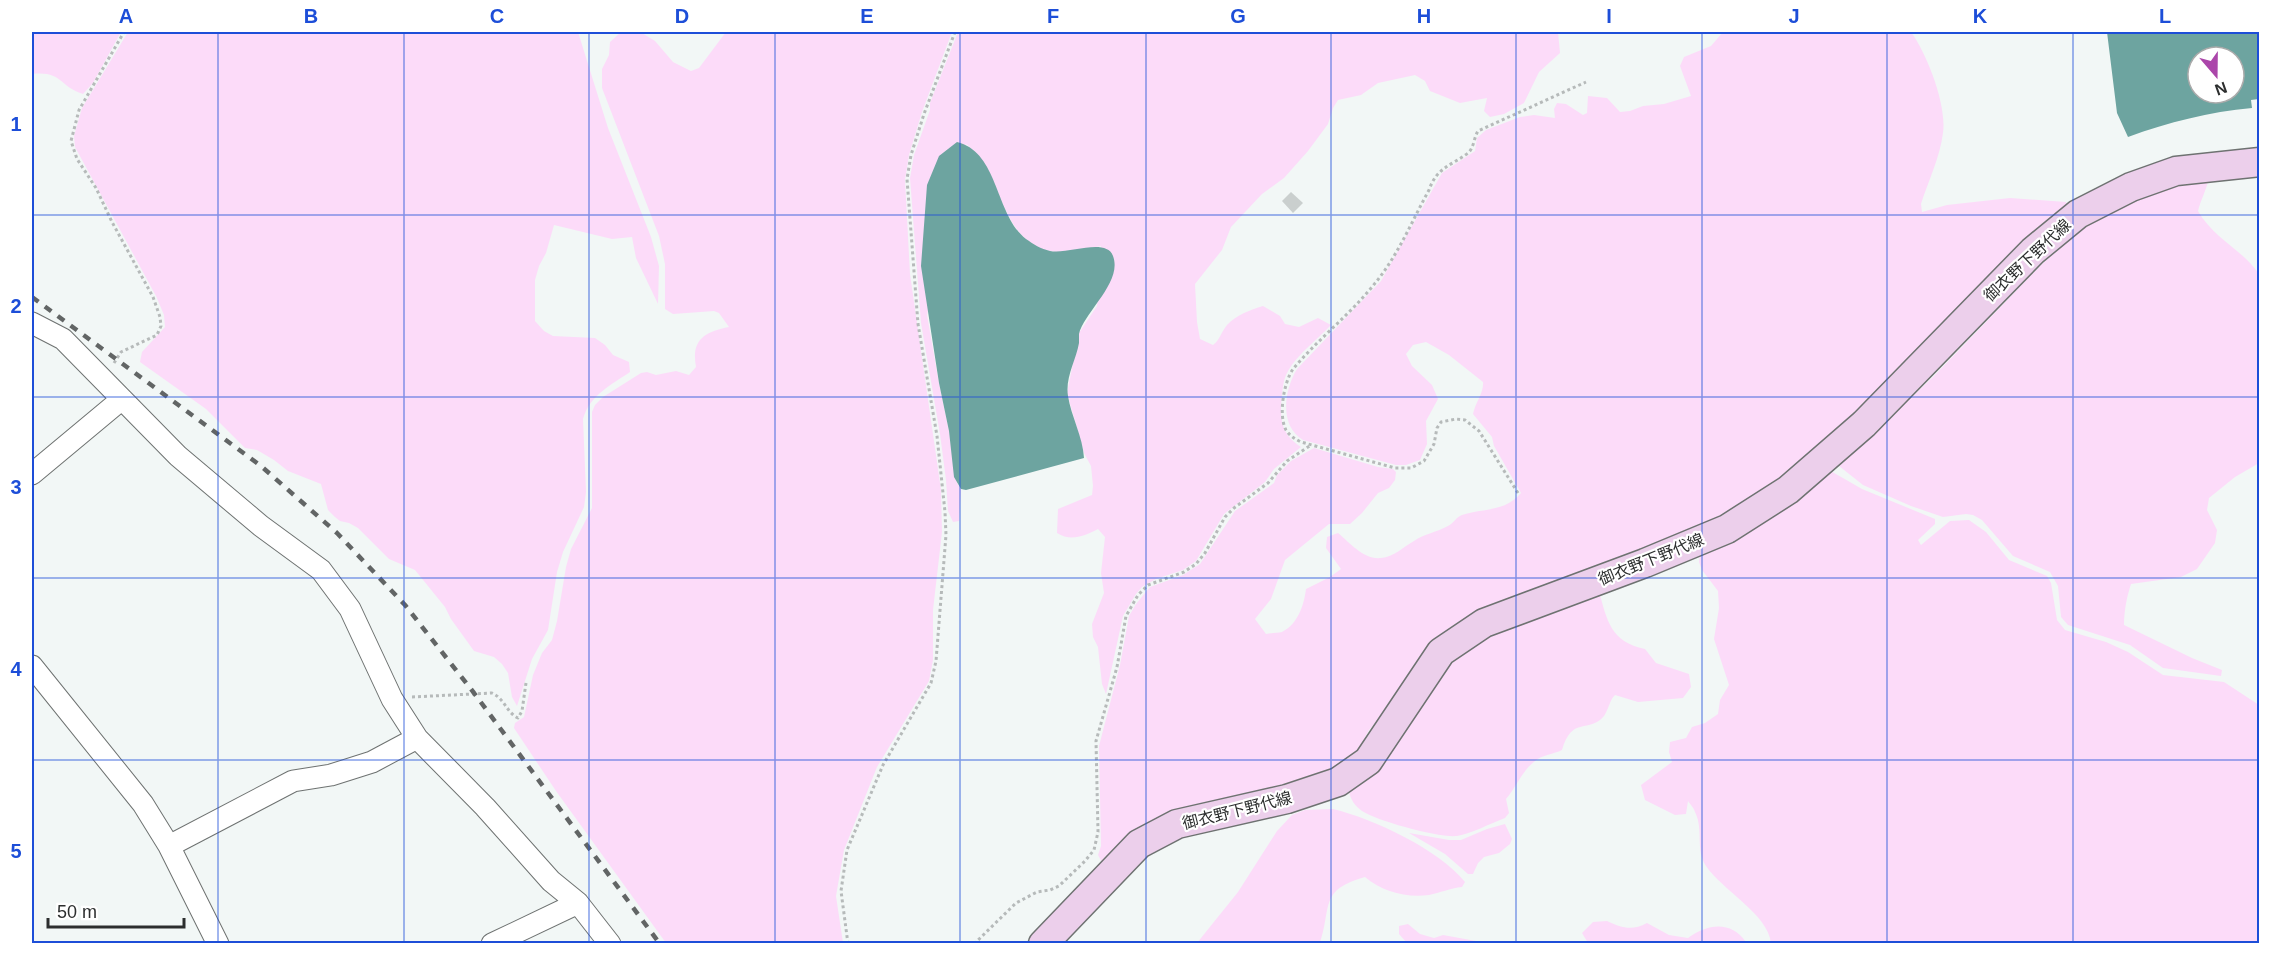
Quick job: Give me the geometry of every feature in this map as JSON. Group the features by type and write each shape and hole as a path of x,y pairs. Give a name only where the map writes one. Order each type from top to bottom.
{"main road":[{"name":"御衣野下野代線","path":"1043,944 1092,896 1139,844 1177,824 1287,799 1338,782 1368,761 1441,652 1484,623 1727,529 1788,490 1864,424 2033,251 2078,214 2131,187 2176,171 2259,162"}],"street":[{"path":"32,323 63,339 178,456 261,526 321,570 350,609 392,699 417,738 485,807 551,881 578,903 610,944"},
{"path":"32,474 122,399"},
{"path":"32,666 143,804 169,846 218,944"},
{"path":"169,846 293,781 331,775 372,762 417,738"},
{"path":"492,944 578,903"}],"path":[{"path":"122,399 127,379 113,363 121,352 157,335 161,326 160,317 153,297 96,188 77,159 71,141 79,110 124,32"},
{"path":"848,944 841,891 847,850 883,765 932,683 936,661 946,535 945,501 937,436 918,324 907,179 911,155 924,114 955,32"},
{"path":"1518,493 1479,431 1465,420 1456,418 1442,422 1437,428 1429,455 1419,465 1411,468 1381,465 1311,445 1292,437 1285,427 1284,394 1289,375 1301,360 1353,309 1376,282 1429,190 1432,180 1446,165 1468,153 1478,130 1586,82"},
{"path":"974,944 1016,903 1037,891 1050,890 1059,886 1094,850 1098,832 1096,741 1117,667 1126,616 1138,595 1148,585 1184,572 1196,564 1205,553 1225,517 1268,483 1287,461 1311,445"},
{"path":"392,699 492,693 498,696 509,714 518,718 522,711 526,683"}],"shaded area":[{"path":"32,32 121,32 93,83 83,94 50,75 32,74"},
{"path":"128,32 578,32 608,128 651,237 659,266 658,304 636,258 632,237 612,239 554,225 535,280 535,321 544,331 553,336 595,338 613,355 629,362 630,372 596,397 583,419 586,492 584,507 563,552 557,572 548,630 532,659 517,706 512,697 508,673 502,664 494,657 474,651 445,607 415,570 389,559 358,528 335,517 328,510 321,484 288,471 257,450 245,448 206,409 140,362 142,352 165,327 164,315 156,296 75,147 74,136 82,108"},
{"path":"621,32 642,33 655,41 673,62 691,71 699,68 726,32 952,32 922,112 909,155 905,180 910,274 941,490 942,532 933,610 933,660 929,681 877,767 844,850 836,896 843,943 666,943 556,791 514,728 515,723 524,717 533,675 542,653 552,640 571,549 592,508 592,412 595,405 603,397 641,373 656,375 676,371 689,375 696,367 696,350 701,339 729,327 719,313 714,311 673,314 665,309 665,264 659,236 602,88 602,69 609,55 610,42"},
{"path":"958,32 1558,32 1560,53 1539,72 1524,103 1504,114 1490,117 1484,111 1487,98 1460,103 1430,91 1425,81 1415,75 1378,83 1361,95 1338,100 1328,124 1308,151 1284,178 1262,194 1231,227 1222,250 1195,284 1200,339 1213,345 1231,321 1263,306 1280,316 1285,324 1299,327 1318,318 1331,325 1295,361 1284,383 1281,407 1283,426 1291,439 1301,447 1274,469 1265,482 1224,514 1196,561 1183,570 1156,579 1142,587 1136,594 1123,616 1106,694 1102,684 1098,647 1093,637 1092,624 1104,593 1101,573 1105,537 1098,529 1072,538 1057,533 1058,509 1092,495 1091,466 1084,453 1067,393 1079,333 1097,306 1101,246 1056,252 1036,246 1025,239 1009,217 983,162 966,144 927,315 957,483 961,489 959,521 953,522 948,511 940,434 921,323 910,178 914,155 930,110 930,103"},
{"path":"1723,32 1911,32 1934,80 1943,122 1937,160 1921,204 1922,212 1947,205 2010,198 2066,202 2068,209 1860,419 1748,504 1681,539 1575,580 1410,682 1391,699 1360,747 1343,766 1286,793 1201,804 1180,812 1103,864 1098,855 1101,846 1099,746 1120,665 1129,616 1150,587 1183,575 1200,564 1235,511 1274,483 1277,475 1291,461 1314,448 1378,467 1393,469 1396,472 1395,480 1389,488 1378,493 1350,524 1329,524 1285,560 1271,599 1255,619 1266,634 1288,629 1299,613 1306,589 1341,569 1326,548 1327,537 1338,533 1363,554 1375,558 1386,557 1448,526 1460,516 1501,506 1521,493 1494,446 1492,437 1473,414 1483,382 1449,355 1426,342 1413,345 1406,354 1412,366 1432,385 1438,399 1426,421 1427,444 1420,460 1406,465 1396,465 1303,440 1295,434 1287,417 1289,387 1297,369 1381,281 1442,173 1475,151 1477,138 1486,130 1520,117 1534,115 1555,118 1554,109 1557,103 1566,104 1583,115 1587,113 1588,96 1607,98 1620,112 1664,104 1691,96 1680,66 1684,57 1711,46"},
{"path":"2209,177 2198,211 2212,229 2245,258 2259,274 2259,463 2235,477 2209,498 2207,510 2217,530 2215,543 2197,569 2181,577 2131,584 2124,625 2222,670 2221,676 2163,668 2130,645 2068,625 2061,617 2058,586 2050,572 2013,556 1982,520 1966,514 1943,517 1911,506 1863,485 1839,466 1933,377 2042,264 2088,223 2128,201 2176,183"},
{"path":"1829,470 1862,489 1935,519 1935,524 1918,540 1921,545 1950,521 1969,520 1986,532 2009,560 2047,576 2051,583 2057,620 2065,630 2106,642 2128,652 2163,675 2224,682 2259,705 2259,943 1771,943 1762,922 1706,866 1701,853 1698,819 1688,801 1686,814 1675,815 1645,800 1641,785 1672,762 1669,752 1670,742 1686,738 1692,727 1705,723 1718,714 1720,700 1729,685 1714,639 1719,608 1718,591 1702,570 1699,562 1700,552"},
{"path":"1599,591 1608,621 1618,635 1634,646 1645,649 1656,663 1689,674 1691,687 1683,698 1638,702 1615,695 1604,716 1598,721 1571,732 1562,750 1538,759 1530,765 1506,799 1509,813 1505,818 1468,833 1448,836 1408,828 1370,815 1355,805 1349,792 1436,676 1475,640"},
{"path":"1333,809 1367,820 1404,837 1439,858 1465,882 1462,887 1420,896 1403,895 1387,890 1365,877 1350,882 1340,888 1330,901 1320,943 1197,943 1238,892 1277,831 1292,815 1305,810"},
{"path":"1505,824 1512,839 1510,844 1499,853 1484,857 1473,874 1468,874 1445,854 1409,833 1461,840"},
{"path":"1607,921 1627,928 1647,923 1669,935 1688,938 1711,927 1726,927 1740,935 1746,942 1745,944 1588,943 1582,933 1593,922"},
{"path":"1408,924 1420,934 1434,938 1443,935 1487,943 1407,943 1399,934 1399,926"}],"water":[{"path":"2107,32 2259,32 2259,99 2251,100 2252,108 2189,118 2128,137 2117,113"},
{"path":"957,142 971,148 981,158 1008,215 1026,239 1043,249 1057,252 1103,248 1109,250 1113,256 1115,266 1108,286 1082,325 1067,389 1082,442 1084,458 966,490 961,489 954,477 949,431 939,383 921,266 927,185 939,156"}],"building":[{"path":"1291,192 1303,203 1293,213 1282,201"}],"railway":[{"path":"32,297 261,466 337,533 405,605 474,693 660,944"}]}
